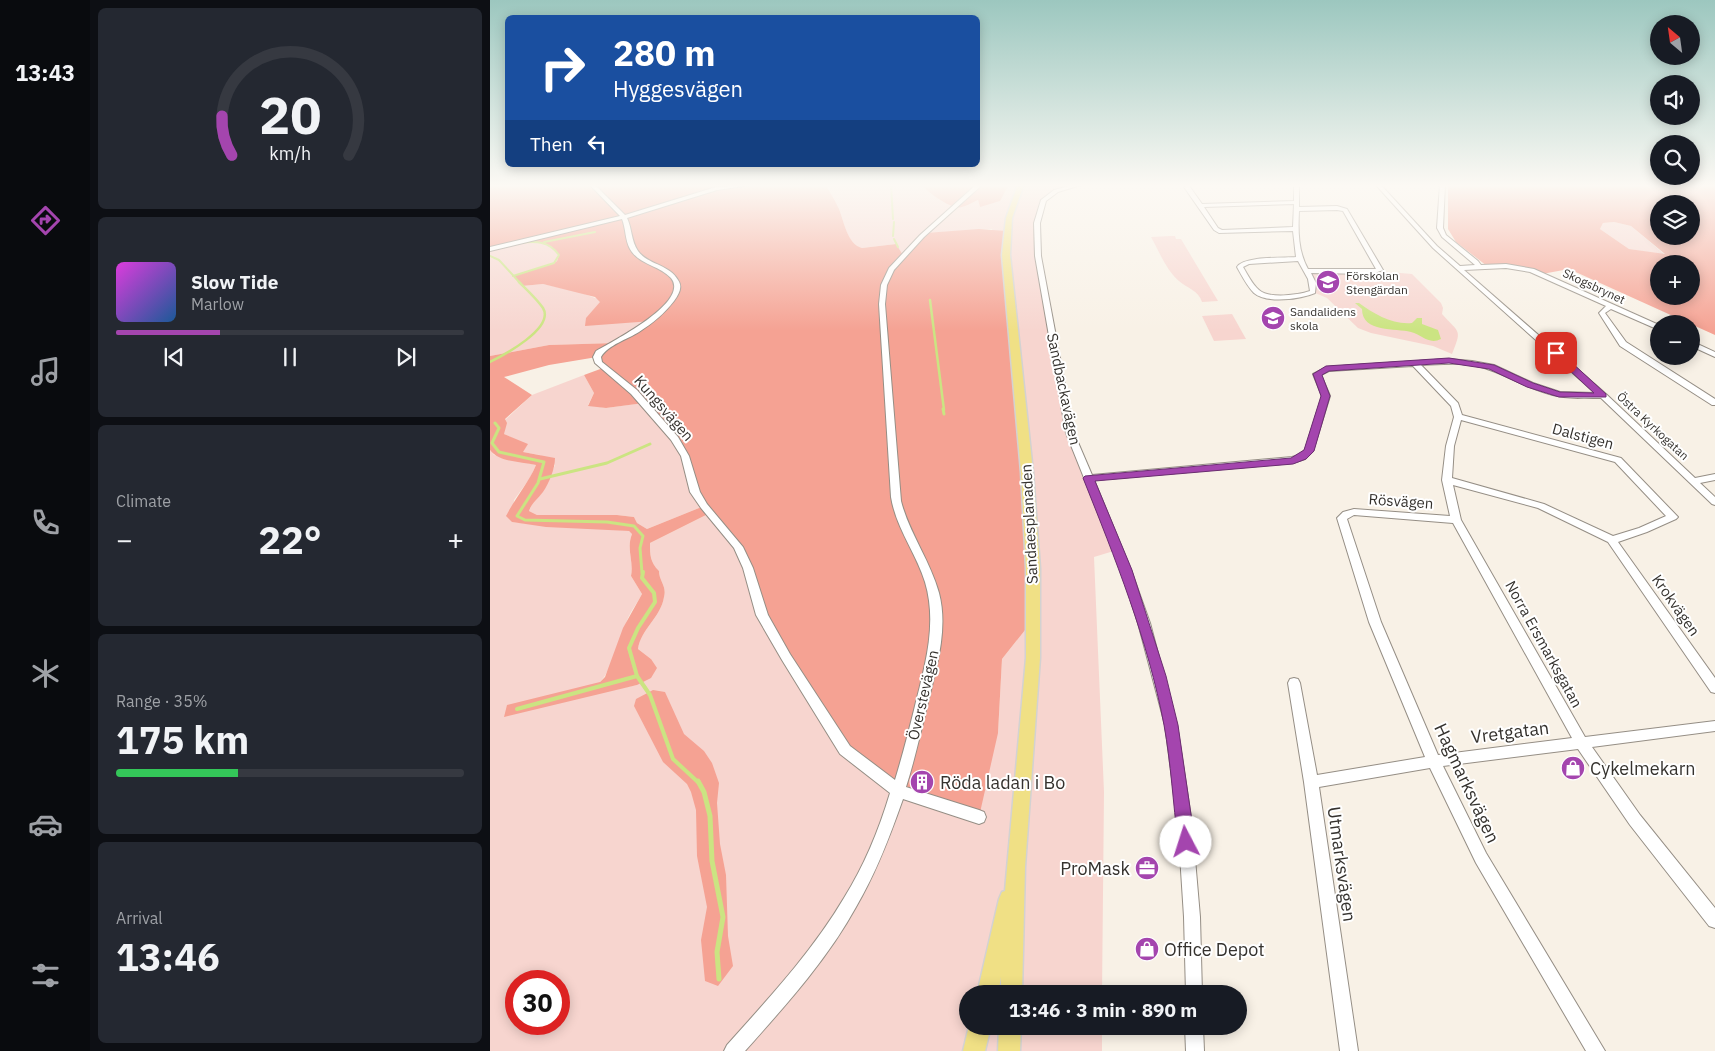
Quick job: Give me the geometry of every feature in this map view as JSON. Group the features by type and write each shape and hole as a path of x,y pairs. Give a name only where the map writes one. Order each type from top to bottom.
{"main road":[{"name":"Sandaesplanaden","path":"1006,233 1006,254 1027,472 1033,568 1033,658 1016,867 1011,985"},
{"name":"Sandaesplanaden","path":"989,985 1016,867"},
{"path":"974,1051 978,1035"},
{"path":"1009,1051 1010,1035"}],"street":[{"path":"490,249 557,233"},
{"name":"Kungsvägen","path":"628,233 629,239 640,257 670,274 677,283 676,294 662,314 643,328 599,352 597,357 598,363 634,392 674,439 685,456 696,492 704,506 738,547 748,568 762,615 833,734 845,750 898,791"},
{"name":"Överstevägen","path":"734,1051 777,1002 838,922 863,880 898,791 915,734 935,648 936,608 926,567 898,506 894,480 882,304 884,285 891,269 926,233"},
{"name":"Sandbackavägen","path":"1036,233 1038,256 1070,433 1126,570 1138,605 1171,725 1185,824 1192,917 1194,985"},
{"path":"1296,233 1300,259 1314,288 1313,292 1297,296 1271,297 1257,292 1240,267 1242,264 1300,259"},
{"path":"1307,271 1372,272 1380,270 1358,233"},
{"name":"Östra Kyrkogatan","path":"1420,233 1603,396 1715,502"},
{"path":"1443,233 1476,262 1478,266"},
{"name":"Skogsbrynet","path":"1459,268 1506,266 1532,270 1650,324"},
{"path":"1612,306 1602,311 1602,314 1623,344 1715,403"},
{"path":"1700,348 1715,355"},
{"path":"1088,478 1293,460 1302,457 1309,451 1326,396 1317,374 1321,371 1415,362 1449,361 1472,363 1491,367 1530,385 1559,394 1603,396"},
{"path":"1415,362 1455,405 1458,417"},
{"name":"Norra Ersmarksgatan","path":"1458,417 1450,446 1447,480 1456,520 1581,742 1635,820 1715,920"},
{"name":"Dalstigen","path":"1458,417 1618,460 1674,517 1612,540"},
{"path":"1694,481 1715,477"},
{"path":"1447,480 1541,506 1612,540"},
{"name":"Rösvägen","path":"1345,515 1354,512 1456,520"},
{"name":"Hagmarksvägen","path":"1345,515 1342,518 1374,622 1434,761 1481,858 1596,1051"},
{"name":"Krokvägen","path":"1612,540 1715,688"},
{"name":"Utmarksvägen","path":"1294,683 1312,782 1349,1051"},
{"name":"Vretgatan","path":"1312,782 1434,761 1715,726"},
{"path":"898,791 980,817"},
{"path":"1194,1035 1194,1051"}],"shaded area":[{"path":"490,233 848,233 853,242 862,248 896,244 903,255 925,233 1006,233 1033,620 1002,659 998,733 979,817 898,791 845,750 786,657 738,547 710,513 650,543 651,558 659,571 665,593 659,611 643,635 638,649 651,659 657,668 651,678 637,685 504,717 507,705 600,682 605,677 623,628 642,594 631,576 630,539 632,534 629,531 546,527 512,522 506,516 536,465 505,459 490,450 490,356 549,345 615,343 652,321 585,326 586,318 600,302 595,297 543,284 522,286 513,276 554,263 559,255 546,244 537,242 517,243 490,249","holes":["597,357 603,368 584,375 594,393 588,406 606,408 644,403 685,456 704,506 647,529 637,523 634,517 617,515 537,515 529,511 547,484 553,471 555,458 523,452 528,444 504,434 507,423 505,419 532,395 504,377 549,365"]},
{"path":"847,233 925,233 903,255 896,244 862,248 853,242"},
{"path":"992,233 1038,233 1066,414 1117,550 1094,557 1104,792 1102,985 959,985 959,1035 1102,1035 1102,1051 490,1051 490,450 494,455 536,465 530,478 514,500 512,522 614,529 629,531 632,534 630,539 631,576 642,594 628,618 608,671 600,682 607,691 637,685 651,659 638,649 643,635 659,611 665,593 659,571 651,558 650,543 710,513 998,733 1002,659 1033,620"},
{"path":"1450,233 1606,233 1629,249 1665,254 1654,245 1700,245 1700,233 1715,233 1715,335 1700,328 1700,315 1671,315 1569,269 1542,274 1532,270 1487,266 1456,242"},
{"path":"1606,233 1639,233 1650,242 1650,245 1653,245 1665,255 1629,249"},
{"path":"1640,233 1650,233 1650,242"},
{"path":"1175,236 1176,239 1181,239 1218,301 1202,302 1196,292 1174,277 1151,237"},
{"path":"544,242 555,249 559,255 557,261 513,276 522,286 543,284 579,292 654,320 615,343 549,345 490,356 490,249 522,243"},
{"path":"1307,271 1377,271 1412,274 1441,303 1443,308 1442,314 1458,332 1452,354 1433,346 1371,333 1358,328 1327,298 1313,292"},
{"path":"1355,303 1359,303 1384,318 1398,322 1412,323 1417,318 1422,318 1422,324 1438,330 1441,339 1433,341 1411,332 1374,326 1363,317 1362,309"},
{"path":"1232,314 1246,339 1214,341 1202,316"},
{"path":"584,375 594,393 588,405 606,408 643,403 675,439 704,506 647,529 637,523 634,517 617,515 537,515 529,511 533,502 542,493 555,465 540,455 522,452 527,445 504,434 505,420 532,395"},
{"path":"653,690 665,692 684,734 704,751 712,763 719,783 717,803 720,844 726,875 728,936 733,966 718,986 705,981 701,940 707,907 697,856 696,810 691,792 687,784 663,762 634,706 636,699"}],"building":[{"name":"Röda ladan i Bo","path":"929,776 929,787 915,788 914,778"}],"waterway":[{"path":"544,242 590,233"},
{"path":"894,239 898,247"},
{"path":"513,276 554,263 559,255 551,247 542,243 520,243"},
{"path":"490,256 499,260 513,276"},
{"path":"513,276 520,283"},
{"path":"490,362 526,340 542,324 545,316 543,308 520,283"},
{"path":"930,300 944,410"},
{"path":"943,409 944,414"},
{"path":"495,423 499,428 492,443 499,452 544,462 538,483 517,516 525,520 607,522 634,526 643,536 640,548 642,573"},
{"path":"540,479 607,463 650,444"},
{"path":"637,676 629,648 638,628 655,602 654,593 642,578 643,572"},
{"path":"517,709 637,676"},
{"path":"637,676 650,695 673,759 699,783"},
{"path":"698,781 704,792 710,816 712,861 723,917 717,952 719,979"}],"place":[{"name":"Förskolan Stengärdan","path":"1328,282"},
{"name":"Sandalidens skola","path":"1273,318"},
{"name":"Cykelmekarn","path":"1573,768"},
{"name":"Röda ladan i Bo","path":"922,782"},
{"name":"ProMask","path":"1147,868"},
{"name":"Office Depot","path":"1147,949"}],"route":[{"path":"1186,842 1171,725 1159,676 1126,570 1088,478 1293,460 1302,457 1309,451 1326,396 1317,374 1326,369 1415,362 1465,362 1491,367 1545,391 1574,396 1603,396 1556,353"}]}
